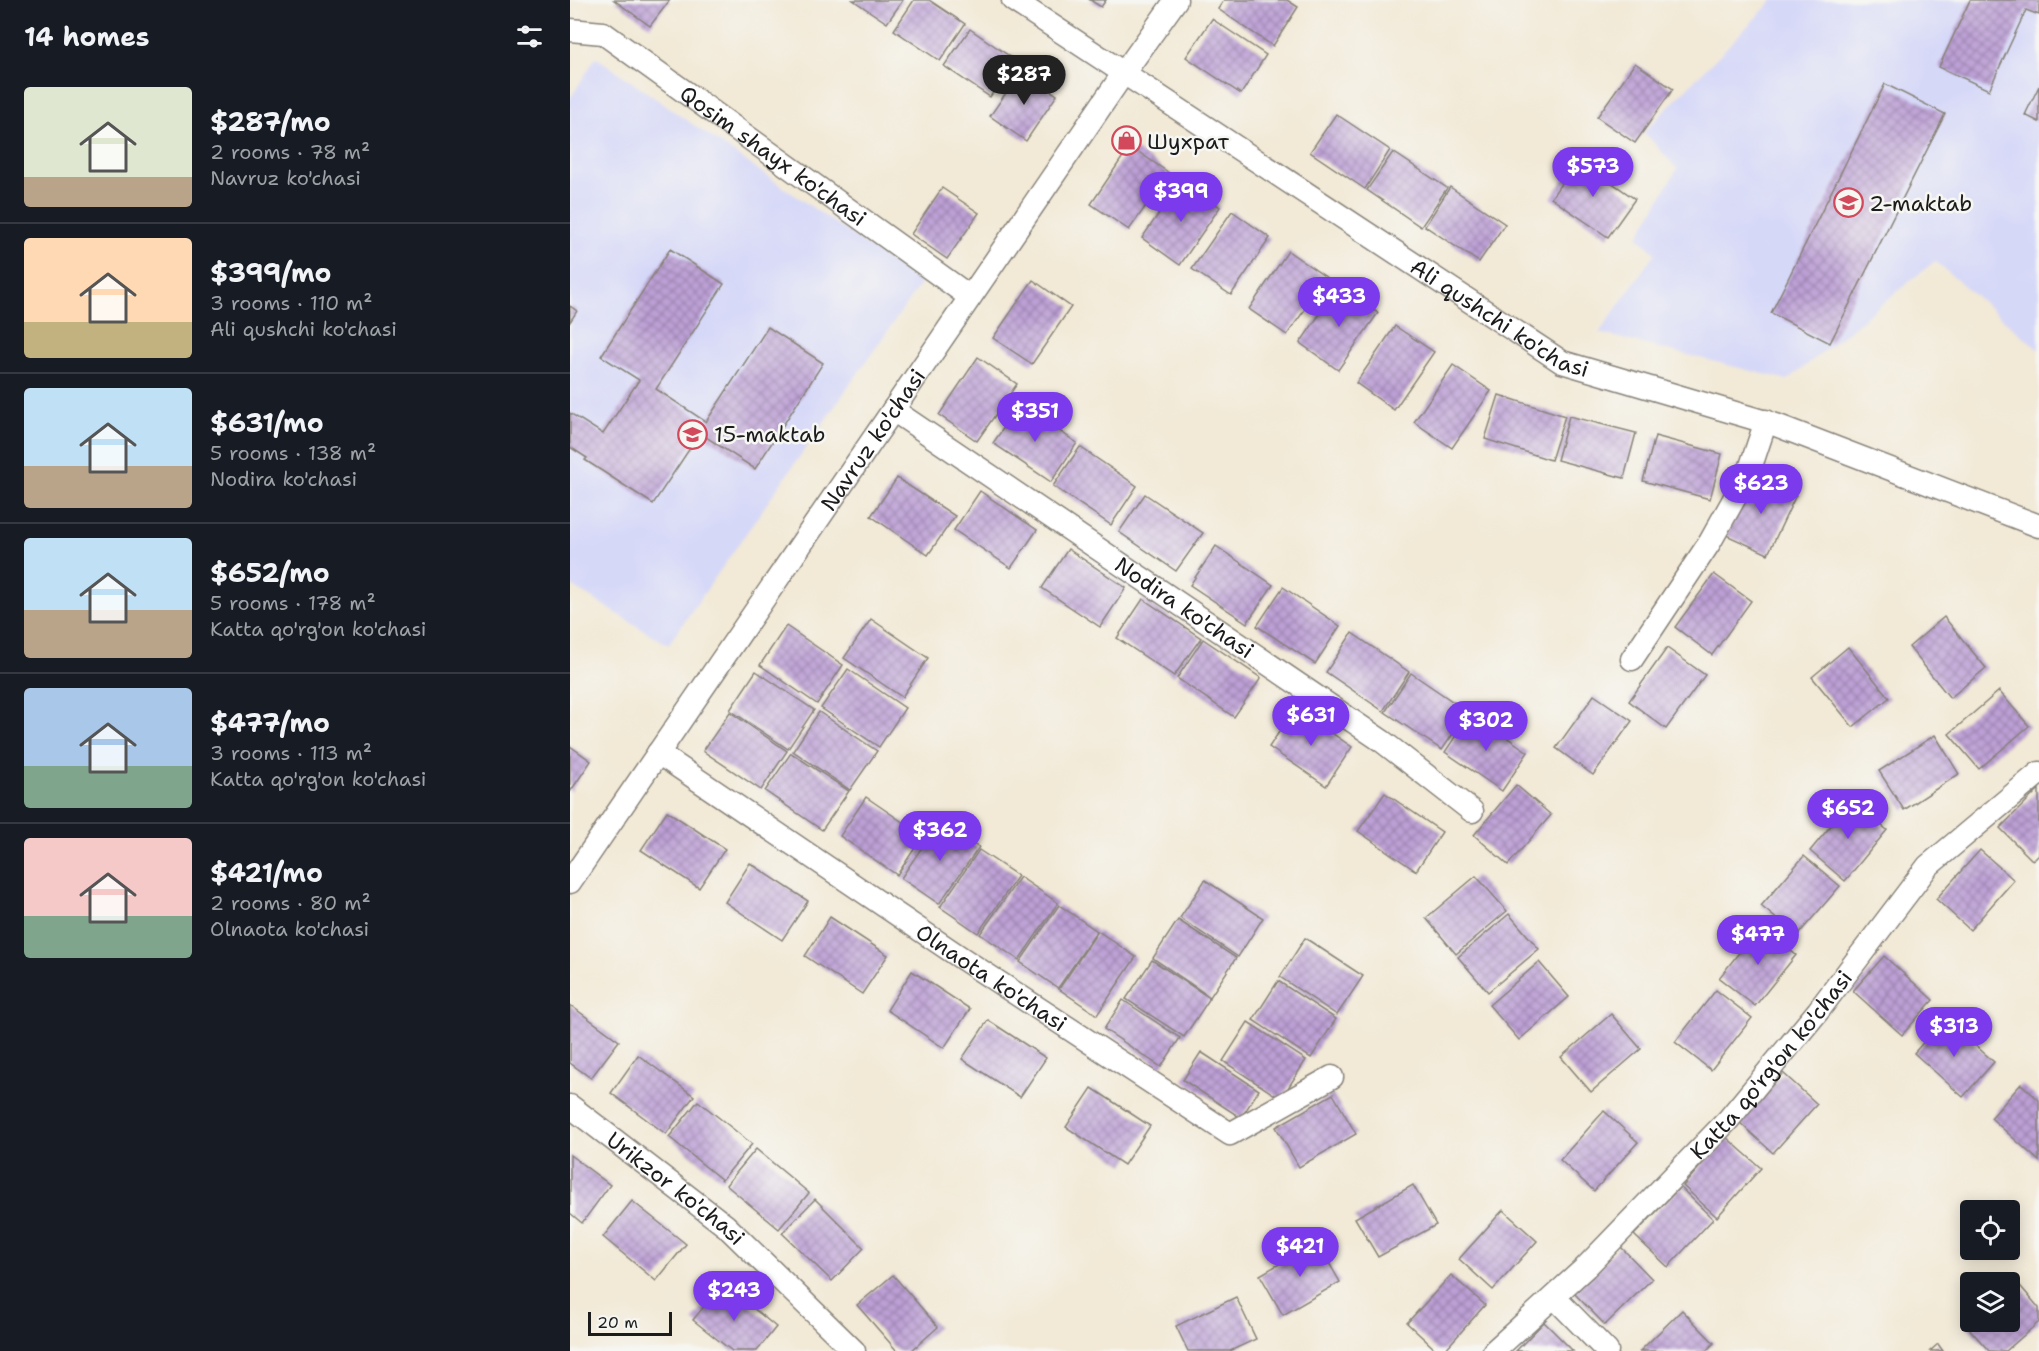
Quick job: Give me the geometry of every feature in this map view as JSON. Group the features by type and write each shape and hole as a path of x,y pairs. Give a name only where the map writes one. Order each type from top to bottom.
{"street":[{"name":"Ali qushchi ko'chasi","path":"1013,0 1562,362 1766,422 2039,526"},
{"name":"Navruz ko'chasi","path":"570,882 1176,0"},
{"name":"Qosim shayx ko'chasi","path":"570,30 603,33 970,297"},
{"name":"Nodira ko'chasi","path":"893,410 1382,741 1472,811"},
{"path":"1632,659 1721,522 1749,472 1766,422"},
{"name":"Olnaota ko'chasi","path":"658,753 953,952 1230,1134 1332,1077"},
{"name":"Katta qo'rg'on ko'chasi","path":"1494,1351 1586,1268 1728,1120 1818,1011 1928,866 2039,773"},
{"name":"Urikzor ko'chasi","path":"570,1106 726,1226 854,1351"},
{"path":"1554,1296 1606,1351"}],"shaded area":[{"name":"2-maktab","path":"1773,0 2039,0 2039,350 1935,261 1788,380 1599,333 1655,253 1638,237 1677,169 1644,132"},
{"name":"15-maktab","path":"596,57 921,283 668,645 570,585 570,99"}],"building":[{"path":"614,0 670,0 650,26"},
{"path":"853,0 903,0 887,23"},
{"path":"914,0 929,0 965,24 940,61 894,30"},
{"path":"1090,0 1106,0 1101,7"},
{"path":"1224,0 1287,0 1298,7 1273,46 1218,9"},
{"path":"1970,0 2039,0 2039,15 2026,10 1989,90 1939,67"},
{"path":"1212,19 1266,55 1241,94 1186,57"},
{"path":"970,29 1015,60 990,97 944,66"},
{"path":"1635,63 1673,89 1635,143 1597,117"},
{"path":"1021,71 1057,95 1026,141 990,116"},
{"path":"1885,84 1945,114 1830,343 1771,313"},
{"path":"2039,86 2039,122 2025,115"},
{"path":"1336,114 1390,150 1365,189 1310,152"},
{"path":"1130,146 1169,173 1129,230 1091,204"},
{"path":"1393,152 1447,188 1421,227 1367,190"},
{"path":"1578,159 1635,199 1608,237 1551,198"},
{"path":"1181,181 1220,207 1180,265 1142,238"},
{"path":"1450,187 1505,224 1479,262 1425,226"},
{"path":"942,188 979,213 947,259 911,234"},
{"path":"1232,211 1270,238 1231,295 1192,269"},
{"path":"670,249 724,284 656,389 706,422 768,327 823,363 755,469 700,433 653,504 585,460 587,458 570,447 570,413 603,434 639,380 601,356"},
{"path":"1288,251 1327,278 1287,335 1249,309"},
{"path":"1033,280 1071,307 1032,364 993,338"},
{"path":"1339,286 1378,313 1338,370 1300,343"},
{"path":"570,306 577,311 570,322"},
{"path":"1395,326 1434,352 1394,410 1356,383"},
{"path":"978,357 1017,384 977,441 939,415"},
{"path":"1453,365 1491,391 1452,448 1414,422"},
{"path":"1499,395 1565,416 1551,460 1485,439"},
{"path":"1020,404 1077,443 1051,482 993,443"},
{"path":"1569,416 1636,433 1624,478 1557,460"},
{"path":"1655,436 1722,454 1710,499 1643,481"},
{"path":"1080,447 1137,486 1111,525 1053,486"},
{"path":"1754,475 1796,495 1768,554 1726,535"},
{"path":"897,478 955,516 928,555 871,516"},
{"path":"980,491 1037,530 1011,568 954,530"},
{"path":"1145,494 1203,533 1176,571 1119,532"},
{"path":"1216,546 1273,585 1247,623 1190,585"},
{"path":"1068,549 1126,588 1100,627 1042,588"},
{"path":"1714,574 1751,601 1712,655 1675,627"},
{"path":"1283,587 1340,626 1315,664 1257,626"},
{"path":"1143,599 1201,638 1174,676 1117,638"},
{"path":"1944,617 1986,668 1950,698 1909,647"},
{"path":"871,619 928,658 902,697 844,658"},
{"path":"786,626 843,665 817,704 760,665"},
{"path":"1352,633 1409,672 1383,711 1326,672"},
{"path":"1203,639 1261,678 1234,717 1177,678"},
{"path":"1848,647 1889,698 1853,727 1812,677"},
{"path":"1667,648 1705,675 1666,729 1629,701"},
{"path":"848,669 905,708 879,747 821,708"},
{"path":"756,671 814,710 788,749 730,710"},
{"path":"1411,673 1468,712 1442,750 1385,712"},
{"path":"1999,691 2029,726 1979,769 1949,734"},
{"path":"1594,695 1632,721 1593,775 1556,748"},
{"path":"1295,708 1352,747 1326,786 1269,747"},
{"path":"730,712 787,751 761,790 703,751"},
{"path":"819,712 877,751 850,790 793,751"},
{"path":"1471,713 1528,752 1502,791 1445,752"},
{"path":"1935,735 1959,774 1904,810 1879,771"},
{"path":"570,746 591,761 570,792"},
{"path":"791,753 849,791 822,830 765,791"},
{"path":"1516,785 1551,815 1508,865 1474,835"},
{"path":"2039,789 2039,855 2033,861 2000,828"},
{"path":"1385,793 1442,832 1416,871 1358,831"},
{"path":"866,797 923,836 897,875 840,836"},
{"path":"1852,800 1887,830 1845,881 1810,851"},
{"path":"667,811 725,849 699,888 641,850"},
{"path":"940,821 979,847 939,904 901,878"},
{"path":"979,850 1018,876 978,933 940,907"},
{"path":"1980,850 2014,880 1970,930 1936,899"},
{"path":"1804,856 1840,886 1797,936 1761,906"},
{"path":"750,863 808,901 782,940 725,902"},
{"path":"1476,876 1507,911 1456,954 1426,918"},
{"path":"1020,877 1058,903 1019,960 980,934"},
{"path":"1205,880 1263,918 1238,957 1180,918"},
{"path":"1059,905 1097,931 1058,988 1020,962"},
{"path":"1509,914 1539,949 1488,992 1458,957"},
{"path":"830,917 888,955 862,994 805,956"},
{"path":"1178,920 1236,958 1210,997 1153,958"},
{"path":"1760,926 1796,955 1755,1006 1719,978"},
{"path":"1098,931 1136,957 1097,1015 1059,989"},
{"path":"1305,938 1363,976 1337,1015 1280,977"},
{"path":"1884,956 1933,1000 1902,1035 1853,991"},
{"path":"1152,960 1210,998 1184,1037 1126,999"},
{"path":"1539,962 1569,997 1519,1040 1489,1005"},
{"path":"912,971 970,1009 944,1048 887,1010"},
{"path":"1278,981 1336,1019 1311,1058 1253,1020"},
{"path":"1716,990 1752,1018 1711,1070 1675,1042"},
{"path":"1123,1000 1180,1038 1161,1067 1104,1029"},
{"path":"570,1005 619,1041 591,1078 570,1063"},
{"path":"1611,1014 1641,1049 1591,1092 1561,1057"},
{"path":"1945,1018 1994,1062 1963,1097 1914,1053"},
{"path":"988,1020 1046,1058 1020,1097 962,1059"},
{"path":"1248,1022 1306,1060 1281,1099 1223,1061"},
{"path":"1201,1052 1259,1090 1241,1118 1183,1080"},
{"path":"638,1055 694,1096 666,1134 611,1093"},
{"path":"1783,1073 1817,1104 1773,1153 1739,1122"},
{"path":"2021,1084 2039,1100 2039,1161 1991,1118"},
{"path":"1092,1088 1150,1126 1124,1165 1066,1127"},
{"path":"1333,1094 1356,1134 1299,1167 1276,1127"},
{"path":"698,1101 752,1144 722,1180 669,1137"},
{"path":"1604,1111 1638,1142 1594,1191 1560,1160"},
{"path":"1726,1137 1761,1168 1717,1217 1683,1186"},
{"path":"756,1149 809,1193 779,1229 726,1185"},
{"path":"570,1155 610,1185 582,1223 570,1213"},
{"path":"1413,1185 1436,1225 1378,1257 1355,1218"},
{"path":"1680,1187 1713,1219 1668,1267 1634,1235"},
{"path":"815,1199 864,1248 832,1281 782,1233"},
{"path":"632,1201 686,1244 656,1281 603,1237"},
{"path":"1503,1210 1537,1241 1493,1290 1459,1259"},
{"path":"1317,1242 1340,1282 1283,1315 1260,1275"},
{"path":"1620,1246 1652,1279 1605,1325 1573,1292"},
{"path":"893,1275 938,1327 911,1351 897,1351 857,1305"},
{"path":"1451,1275 1485,1305 1444,1351 1437,1351 1407,1323"},
{"path":"723,1283 776,1327 757,1351 732,1351 693,1320"},
{"path":"2020,1286 2039,1308 2039,1322 2006,1351 1989,1351 1972,1332 2020,1332"},
{"path":"1236,1297 1256,1339 1230,1351 1188,1351 1176,1326"},
{"path":"1682,1310 1714,1343 1706,1351 1640,1351"},
{"path":"1544,1322 1573,1351 1516,1351"},
{"path":"1938,1344 1943,1351 1930,1351"}],"place":[{"name":"Шухрат","path":"1126,141"},
{"name":"2-maktab","path":"1848,203"},
{"name":"15-maktab","path":"693,434"}]}
